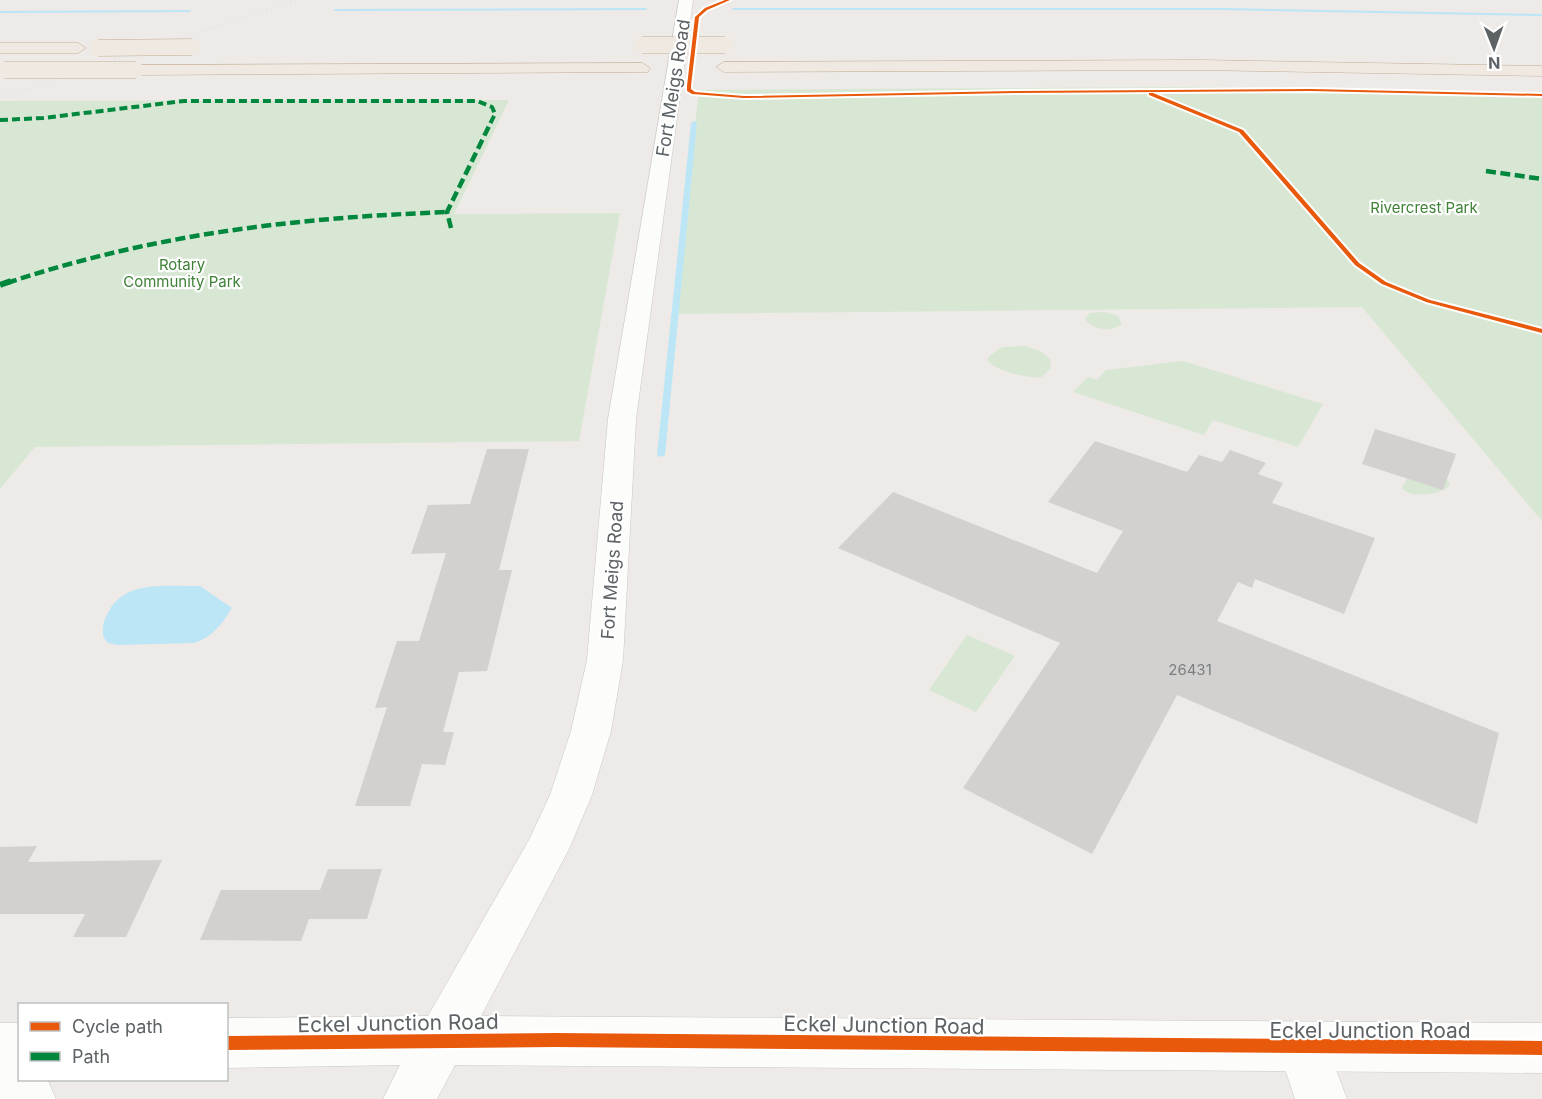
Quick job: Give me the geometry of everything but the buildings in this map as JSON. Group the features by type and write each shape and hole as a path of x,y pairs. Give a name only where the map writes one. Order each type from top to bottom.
{"highway":[{"path":"636,45 731,45"},
{"path":"0,48 198,47"},
{"path":"2,70 1199,65 1542,71"}],"street":[{"name":"Fort Meigs Road","path":"409,1099 547,849 571,795 591,731 605,660 622,419 686,0"},
{"name":"Eckel Junction Road","path":"228,1043 443,1039 1303,1048 1542,1048"},
{"path":"0,1048 18,1048"},
{"path":"1303,1048 1321,1099"},
{"path":"0,1097 30,1099"}],"green space":[{"name":"Rivercrest Park","path":"1189,87 1542,92 1542,521 1362,307 674,314 699,90"},
{"name":"Rotary Community Park","path":"509,100 454,214 620,213 579,441 35,447 0,489 0,101"},
{"path":"1104,312 1118,316 1122,324 1113,329 1102,329 1093,326 1085,319 1090,313"},
{"path":"1025,346 1040,351 1050,359 1051,368 1042,377 1013,374 988,361 988,357 1002,347"},
{"path":"1183,361 1323,404 1298,447 1213,420 1204,435 1073,392 1088,377 1097,380 1106,370"},
{"path":"1407,478 1447,479 1450,485 1433,493 1411,494 1402,488"},
{"path":"967,635 1015,656 976,712 929,690"}],"water":[{"path":"200,586 232,608 207,637 194,643 117,645 108,643 104,638 103,627 107,614 126,594 150,587"}],"waterway":[{"path":"335,10 646,9"},
{"path":"733,9 1223,9 1542,15"},
{"path":"0,12 190,11"},
{"path":"661,455 694,123"}],"railway":[{"path":"0,97 299,0"}],"marked path":[{"path":"0,120 43,118 184,101 477,101 492,107 495,114 447,212 451,228"},
{"path":"1486,171 1542,179"},
{"path":"0,285 110,252 220,230 332,218 447,212"}],"cycle path":[{"path":"728,0 706,9 697,17 689,86 689,90 694,93 744,97 1311,90 1542,95"},
{"path":"1151,94 1241,131 1357,264 1384,283 1428,301 1542,331"},
{"path":"228,1043 555,1040 1542,1048"}]}
